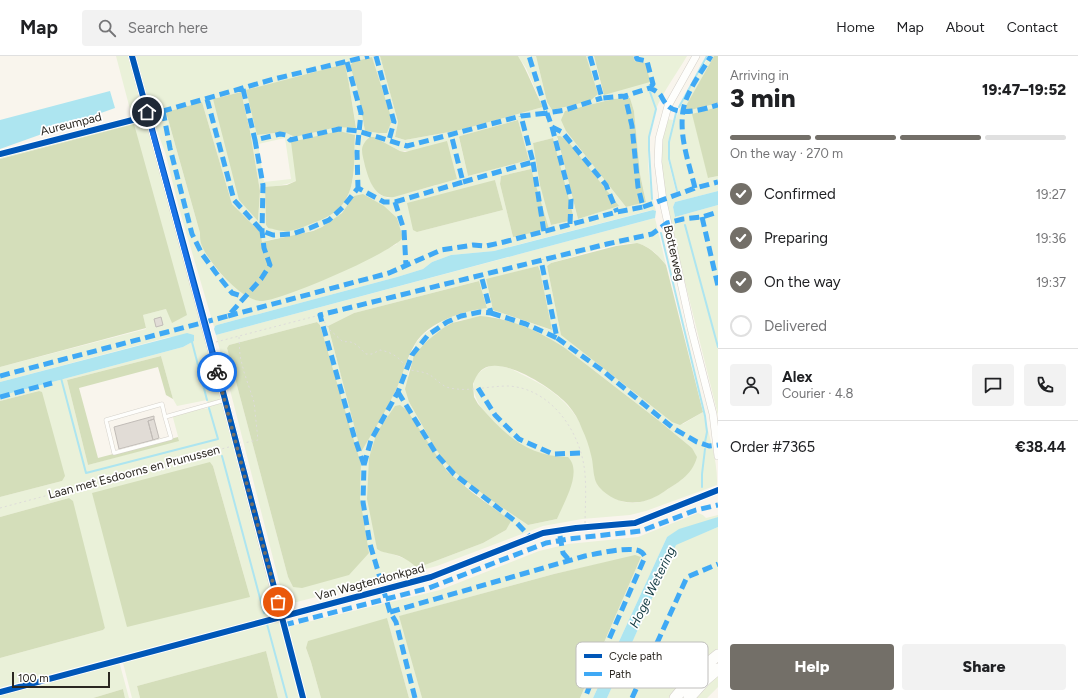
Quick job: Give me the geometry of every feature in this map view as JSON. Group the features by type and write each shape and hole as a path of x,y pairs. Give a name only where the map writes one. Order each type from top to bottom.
{"main road":[{"path":"708,663 718,655"},
{"path":"708,677 718,669"},
{"path":"675,698 683,688"},
{"path":"689,698 698,688"}],"street":[{"path":"132,56 210,343 281,617"},
{"name":"Botterweg","path":"696,56 668,106 659,139 658,162 663,201 713,414 718,456"}],"lane":[{"path":"165,417 225,400"},
{"path":"162,404 165,417 171,438 114,453 106,420 162,404"}],"path":[{"path":"210,343 239,337 320,315 329,329 343,342 350,341 356,343 366,354 372,354 380,350 388,352 403,362 406,369 428,374 447,388 462,390 478,388 488,389 508,386 526,390 548,401 566,420 577,441 584,466 588,527 576,528"}],"green space":[{"path":"116,56 130,56 278,614 273,618 0,690 0,658 103,630 105,628 69,498 0,517 0,497 62,481 39,391 0,401 0,396 183,347 192,342 169,337 0,382 0,367 146,329 143,315 166,309 134,124 0,159 0,151 132,117","holes":["161,356 173,399 177,406 207,400 209,408 172,414 179,440 88,465 67,380","210,462 213,466 250,597"]},
{"path":"135,56 380,56 398,122 395,137 405,140 460,130 543,107 526,68 518,56 536,56 547,102 552,110 590,101 586,56 594,56 603,94 646,63 635,61 633,56 687,56 666,89 652,120 648,146 648,160 653,200 656,211 648,211 494,251 451,255 432,262 423,269 397,277 214,327 179,208 165,152 149,110","holes":["349,84 356,127 337,127 295,137 284,132 257,135","357,87 378,133 365,131","241,92 250,131 260,191 258,221 213,99","630,98 634,111 640,174 646,201 626,207 566,131 565,111 613,99","202,102 232,204 262,242 304,233 323,226 341,214 354,196 397,244 342,271 262,301 241,291 222,275 207,255 166,112","518,120 529,160 468,176 459,138 460,136","355,135 353,179 347,199 268,228 266,225 265,188 296,181","370,137 374,137 400,151 410,151 437,185 388,198 380,195 372,185 363,146","285,138 291,179 264,182 258,144","553,138 569,221 551,225 533,143","557,138 567,140 618,206 578,219","531,169 513,237 500,184 501,176","495,180 503,210 417,232"]},
{"path":"380,56 518,56 543,107 460,130 405,140 395,137 398,122"},
{"path":"536,56 586,56 598,94 590,101 552,110 547,102"},
{"path":"594,56 633,56 635,61 646,63 650,82 604,95"},
{"path":"709,56 714,56 685,108 687,111 718,103 718,107 693,114 709,178 718,176 718,191 675,202 673,207 675,217 718,205 718,415 678,254 661,177 661,144 666,119 673,120 668,143 668,160 676,192 678,192 670,159 672,131 676,118 688,92"},
{"path":"714,56 718,56 718,103 687,111 685,108"},
{"path":"372,57 392,120 387,133 365,131 357,87 350,66 353,62"},
{"path":"345,64 356,128 337,127 295,137 284,132 257,135 246,90"},
{"path":"241,92 250,131 260,191 258,221 239,200 213,99"},
{"path":"630,98 634,111 640,174 646,202 626,207 566,131 561,120 565,111 613,99"},
{"path":"202,102 232,204 260,232 262,242 313,231 322,227 342,213 354,196 363,194 384,206 397,218 403,238 378,255 358,265 293,292 263,301 255,300 246,296 228,281 219,271 202,246 200,241 200,233 166,112"},
{"path":"718,107 718,176 708,178 692,114"},
{"path":"518,120 529,160 468,176 459,137"},
{"path":"134,124 187,315 172,323 166,309 143,315 146,328 0,367 0,159"},
{"path":"339,131 355,135 353,177 346,199 339,209 328,217 301,228 281,231 268,228 266,225 265,187 287,185 296,181 291,142"},
{"path":"557,136 567,140 619,206 578,219"},
{"path":"370,137 374,137 400,151 405,152 447,141 457,179 394,197 382,195 371,183 363,156 363,146"},
{"path":"553,138 573,215 569,221 551,225 540,185 533,143"},
{"path":"531,169 549,229 513,237 500,184 501,176"},
{"path":"495,180 503,210 417,232 413,230 407,203"},
{"path":"655,218 666,265 652,250 640,244 632,243 609,246 551,263 547,266 561,334 654,408 683,424 703,412 715,457 717,485 646,511 630,515 582,519 543,526 437,566 285,605 216,335","holes":["538,266 551,330 493,310 486,280","479,281 487,308 468,311 444,320 424,334 416,343 401,375 397,389 361,451 328,326 354,313","493,316 530,329 565,348 692,448 684,478 657,496 648,500 628,503 618,500 608,494 599,487 597,483 594,475 593,460 586,437 572,410 559,397 545,387 508,368 498,365 484,369 475,379 474,390 478,403 487,415 498,427 522,446 541,454 568,457 557,519 528,525 488,498 457,474 445,462 435,448 409,402 408,374 414,355 426,342 443,328 459,320","317,322 320,325 361,464 360,498 293,587 288,577 227,348 229,345","407,410 447,471 490,505 506,530 483,543 417,568 408,560 377,548 375,534"]},
{"path":"637,243 653,252 666,265 703,412 680,425 672,422 561,335 547,266 551,263 616,246"},
{"path":"538,266 552,330 493,310 486,279"},
{"path":"479,281 487,308 467,312 447,319 437,324 421,336 412,350 392,398 361,452 328,326 354,313"},
{"path":"480,316 502,319 524,326 565,348 692,448 697,457 692,469 673,486 654,498 646,501 629,502 613,498 597,484 586,438 578,419 568,405 541,383 528,376 515,370 492,366 481,370 473,384 474,397 478,404 507,434 528,448 553,456 568,457 572,463 574,471 568,496 557,519 528,525 488,498 457,474 445,462 435,448 409,402 405,389 414,355 427,341 443,328 452,323"},
{"path":"317,322 320,325 361,464 360,498 369,553 349,575 302,588 293,587 288,577 227,348 229,345"},
{"path":"161,356 173,399 166,395 158,367 79,388 98,458 178,437 179,441 88,465 67,380"},
{"path":"39,391 42,392 65,476 62,481 0,497 0,401"},
{"path":"400,405 407,410 447,471 473,493 511,521 506,530 483,543 417,568 402,557 377,549 367,499 369,458 377,432 395,406"},
{"path":"210,462 213,466 250,597 127,627 92,493"},
{"path":"69,498 73,501 105,628 103,630 0,658 0,517"},
{"path":"698,513 706,518 718,515 718,517 667,537 619,642 604,642 641,557 635,556 554,574 400,616 422,698 409,698 387,619 306,648 321,698 305,698 287,630 291,626 440,590 539,551 568,544 638,537"},
{"path":"718,527 718,652 708,662 708,642 632,642 676,544"},
{"path":"635,555 641,557 604,642 576,642 576,688 584,688 580,698 422,698 399,616 554,574"},
{"path":"387,618 409,698 321,698 306,648 308,641"},
{"path":"278,619 281,622 301,698 278,698 266,651 137,686 140,698 132,698 123,663 124,660"},
{"path":"266,651 278,698 140,698 137,686"},
{"path":"116,662 120,665 129,698 125,698 123,689 93,698 0,698 0,693"},
{"path":"718,672 718,687 707,698 692,698 702,688 708,688 708,682"},
{"path":"584,688 598,688 593,698 580,698"},
{"path":"611,688 682,688 672,698 607,698"},
{"path":"123,689 125,698 93,698"}],"water":[{"path":"110,91 115,108 0,149 0,120"},
{"path":"718,191 718,205 675,217 673,207 675,202"},
{"path":"653,210 656,211 655,218 216,335 214,329 217,325 423,269 432,262 451,255 494,251"},
{"path":"187,333 194,335 194,341 183,347 0,396 0,382"},
{"name":"Hoge Wetering","path":"718,517 718,527 676,545 632,642 619,642 667,537 679,529"},
{"path":"598,688 612,688 607,698 593,698"}],"building":[{"path":"161,317 163,325 156,327 154,319"},
{"path":"154,416 154,419 148,421 153,440 119,449 114,427"},
{"path":"154,419 159,438 153,440 148,421"}],"waterway":[{"path":"679,107 707,56"},
{"path":"650,92 656,109 649,137 652,199"},
{"path":"676,113 669,142 669,159 677,191"},
{"path":"685,225 718,347"},
{"path":"661,233 705,416 707,432 705,442"},
{"path":"192,342 207,400"},
{"path":"61,378 86,473 218,439 209,408"},
{"path":"702,487 705,449"},
{"path":"222,456 264,613"},
{"path":"267,624 287,698"}],"marked path":[{"path":"147,113 163,111 274,79 369,56"},
{"path":"376,56 394,122 389,140"},
{"path":"0,376 228,316 261,279 270,265 264,248 262,231 263,185 255,140 280,134 286,135 290,140 339,129 358,131 407,146 521,116 547,113 529,56"},
{"path":"590,56 602,98 625,96 650,88 660,94 668,106 679,111 692,111 718,105"},
{"path":"636,56 637,59 647,61 653,84 650,88"},
{"path":"695,188 683,140 683,111 687,97 711,56"},
{"path":"347,62 361,113 357,152 358,188"},
{"path":"243,89 255,140"},
{"path":"228,316 389,273 441,250 473,245 486,246 617,212 643,207 638,187 632,126 625,96"},
{"path":"570,224 571,200 547,113 565,110 602,98"},
{"path":"207,99 234,200 262,231 273,235 292,234 329,220 343,207 358,188 384,202 395,202 404,230 406,266"},
{"path":"163,111 170,148 192,234 202,254 232,293 245,297"},
{"path":"463,182 533,162 521,116"},
{"path":"552,127 562,132 606,185 617,212"},
{"path":"395,202 463,182 451,134"},
{"path":"533,162 544,232"},
{"path":"643,207 695,188 718,182"},
{"path":"415,698 396,622 390,612 370,544 363,502 364,465 354,436 320,315 652,234 667,223 683,219 702,217 718,212"},
{"path":"702,217 718,286"},
{"path":"491,313 526,324 557,338 541,260"},
{"path":"364,465 371,440 398,392 412,355 428,335 447,322 461,316 480,312 491,313 481,275"},
{"path":"557,338 603,371 673,428 697,442 709,446 718,445"},
{"path":"0,397 52,383"},
{"path":"478,388 495,415 519,439 553,454 581,453"},
{"path":"398,392 437,455 454,474 515,521 531,538"},
{"path":"284,625 429,588 546,543 568,539 641,531 696,510 718,505"},
{"path":"560,536 563,553 570,561"},
{"path":"390,612 585,556 630,549 637,550 645,557 608,642"},
{"path":"657,642 687,577 718,564"},
{"path":"585,698 589,688"},
{"path":"632,698 637,688"}],"cycle path":[{"path":"132,56 205,323 303,698"},
{"name":"Aureumpad","path":"0,154 148,116"},
{"name":"Van Wagtendonkpad","path":"0,692 431,577 543,533 576,528 635,523 718,490"}],"way so far":[{"path":"217,372 278,602"}],"route":[{"path":"147,112 217,372"}]}
